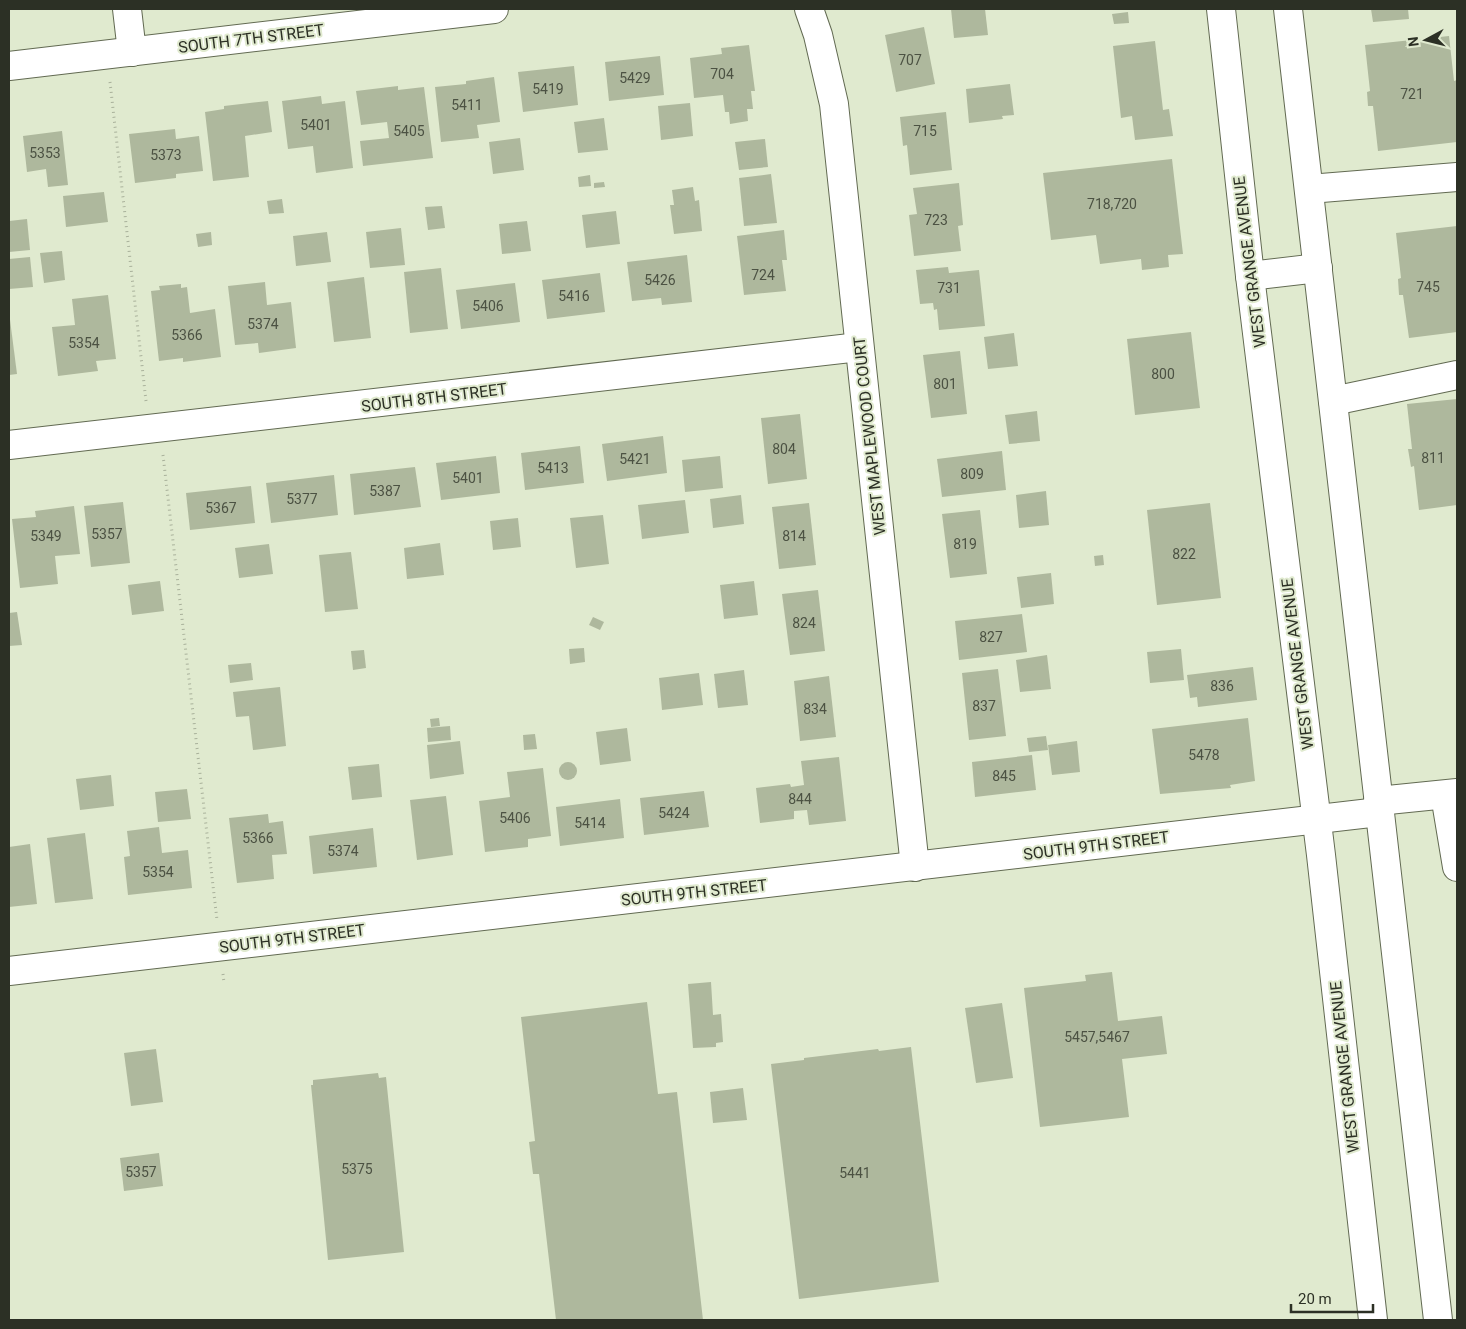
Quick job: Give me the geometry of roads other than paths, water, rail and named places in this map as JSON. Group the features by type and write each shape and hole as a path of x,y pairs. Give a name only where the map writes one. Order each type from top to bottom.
{"street":[{"path":"119,53 127,9"},
{"name":"SOUTH 7TH STREET","path":"9,66 494,9"},
{"name":"WEST MAPLEWOOD COURT","path":"809,9 818,35 834,104 915,867"},
{"name":"WEST GRANGE AVENUE","path":"1221,9 1250,276 1316,818 1372,1320"},
{"path":"1288,9 1438,1320"},
{"path":"1309,189 1457,177"},
{"path":"1250,276 1318,268"},
{"name":"SOUTH 8TH STREET","path":"9,445 153,430 859,347"},
{"path":"1333,401 1457,375"},
{"path":"1451,794 1457,867"},
{"name":"SOUTH 9TH STREET","path":"9,972 220,946 915,867 1316,818 1451,794"}]}
